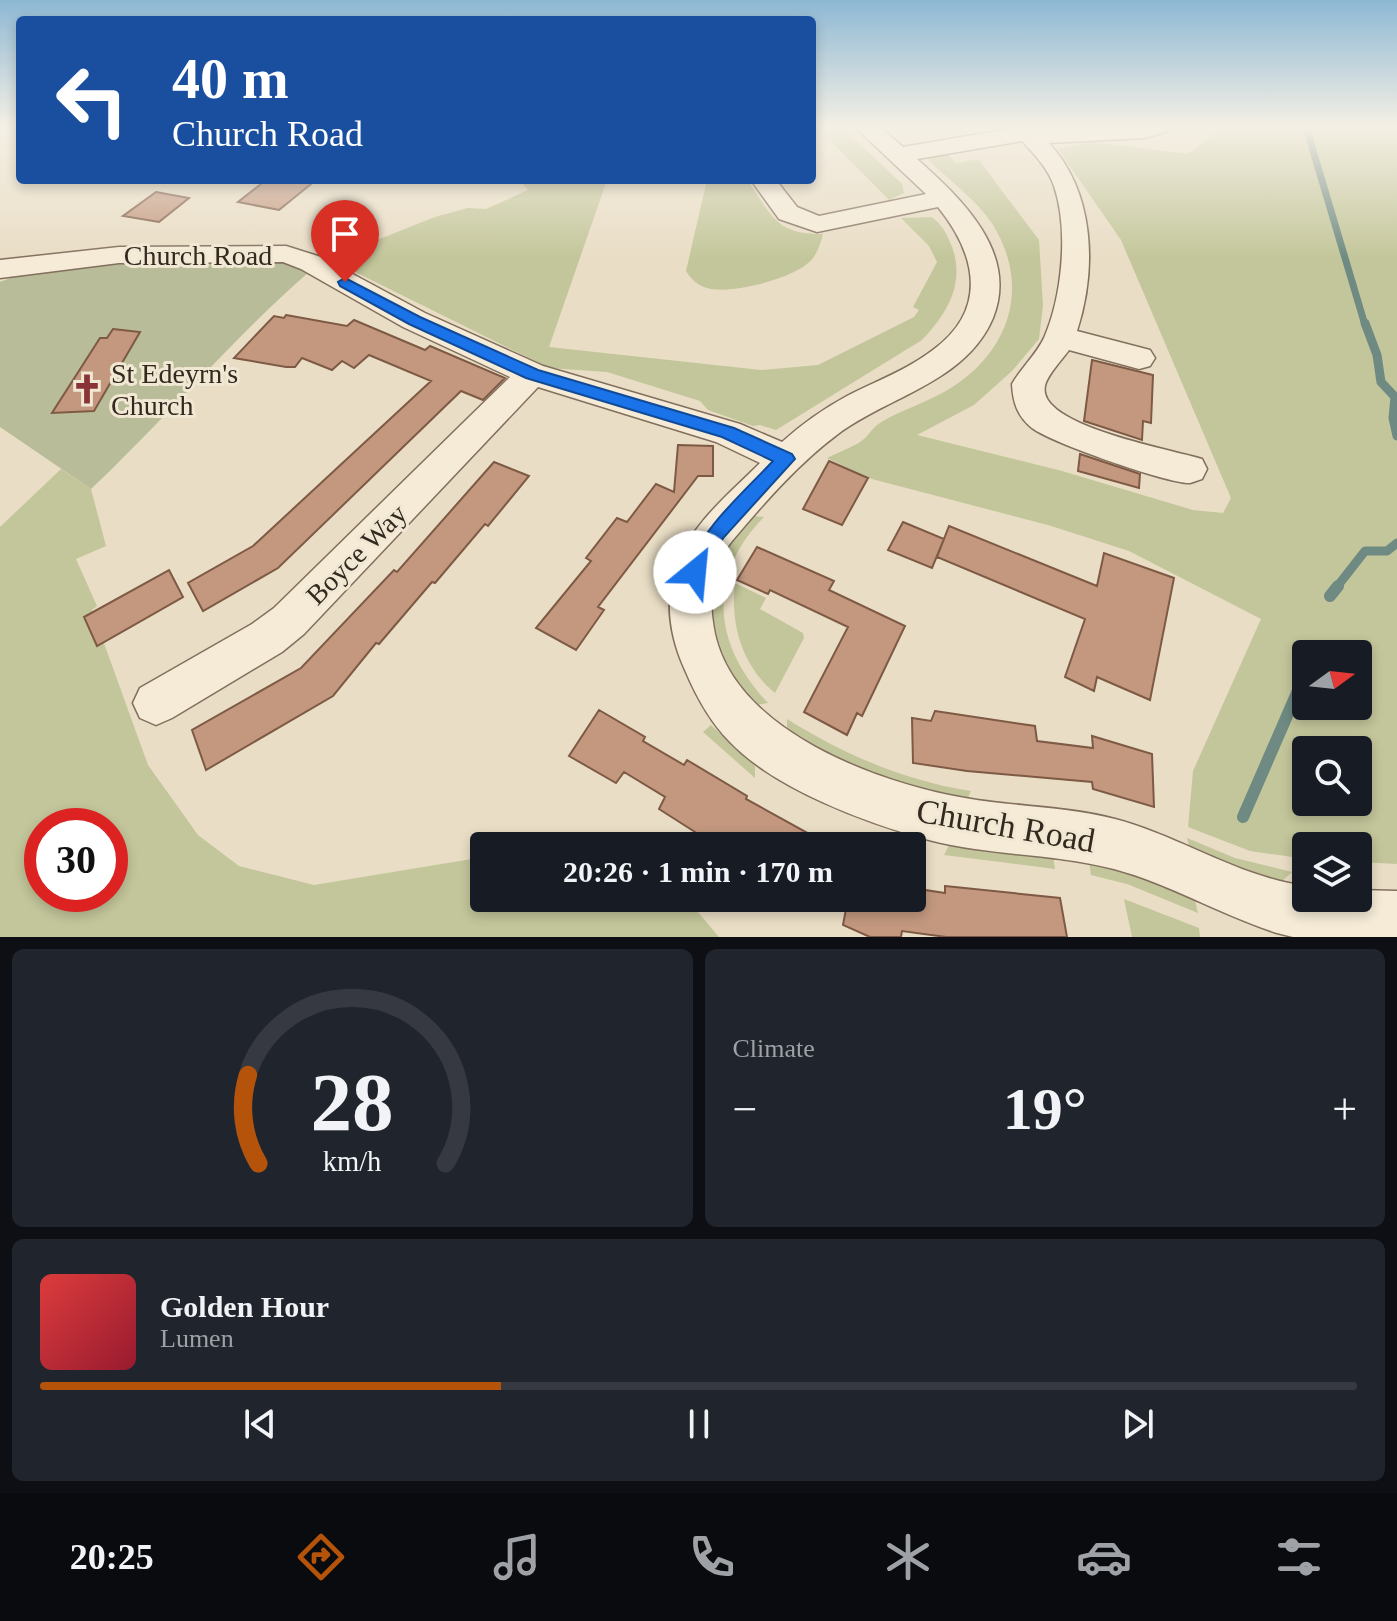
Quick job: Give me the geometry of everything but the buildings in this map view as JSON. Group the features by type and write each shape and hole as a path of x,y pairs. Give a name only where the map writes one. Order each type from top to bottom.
{"street":[{"name":"Church Road","path":"913,171 970,229 983,255 987,285 985,299 972,330 946,358 929,370 841,414 786,459 717,531 703,551 695,572 691,598 698,653 712,680 734,711 762,740 820,773 902,807 949,820 1083,836 1118,845 1171,863 1264,902 1299,912 1397,918"},
{"path":"1058,171 1071,199 1070,297 1059,337 1028,384 1030,405 1058,429 1189,469"},
{"path":"766,184 788,213 817,224 942,198"},
{"name":"Church Road","path":"0,269 119,255 286,254 311,263 414,320 532,374 728,433 786,459"},
{"path":"1059,337 1139,358"},
{"name":"Boyce Way","path":"156,703 267,638 289,621 532,374"}],"green space":[{"path":"860,171 888,171 902,184 904,193 889,200"},
{"path":"940,171 987,171 1039,240 1043,306 1039,339 1012,371 974,405 917,435 1062,471 1193,510 1223,513 1231,498 1121,240 1073,171 1397,171 1397,864 1372,863 1372,832 1292,832 1292,857 1250,851 1188,827 1193,771 1261,619 1129,551 1048,525 868,478 827,458 862,441 883,421 937,396 974,371 1001,334 1009,314 1011,270 993,225 979,207"},
{"path":"523,184 606,184 549,347 761,370 818,365 914,317 919,310 913,307 937,262 929,246 901,218 931,217 940,225 955,256 952,296 940,319 922,340 776,430 753,426 708,410 700,401 607,372 549,368 329,259 435,217 468,208 486,209 528,190"},
{"path":"706,184 750,184 769,212 784,226 794,231 823,234 813,258 780,278 722,290 703,287 686,271"},
{"path":"111,260 281,260 310,271 254,323 91,489 0,427 0,282 38,267"},
{"path":"61,469 91,489 106,546 76,559 97,606 92,610 148,765 198,835 239,866 314,885 470,859 470,912 698,912 719,937 0,937 0,527"},
{"path":"754,516 764,517 745,540 732,563 725,586 724,610 727,634 736,658 768,703 756,705 724,656 714,619 713,600 723,554"},
{"path":"735,583 766,598 760,609 803,633 804,638 775,693 754,670 741,643 734,614"},
{"path":"787,719 830,744 875,764 922,780 971,791 966,802 874,774 787,732"},
{"path":"711,725 755,766 755,778 703,732"},
{"path":"1187,838 1235,858 1292,872 1279,884 1191,854"},
{"path":"950,843 1053,856 1055,869 944,855"},
{"path":"1089,862 1126,871 1195,900 1198,913 1127,884 1091,875"},
{"path":"1124,899 1199,928 1200,937 1132,937"}],"waterway":[{"path":"1319,171 1365,325"},
{"path":"1365,323 1377,355 1381,382 1395,397 1393,418 1397,436"},
{"path":"1336,588 1365,551 1387,551 1397,543"},
{"path":"1330,596 1338,586"},
{"path":"1243,817 1292,704"}],"place":[{"name":"St Edeyrn's Church","path":"87,389"}],"route":[{"path":"345,282 414,320 532,374 728,433 786,459 717,531 703,551 695,572"}]}
